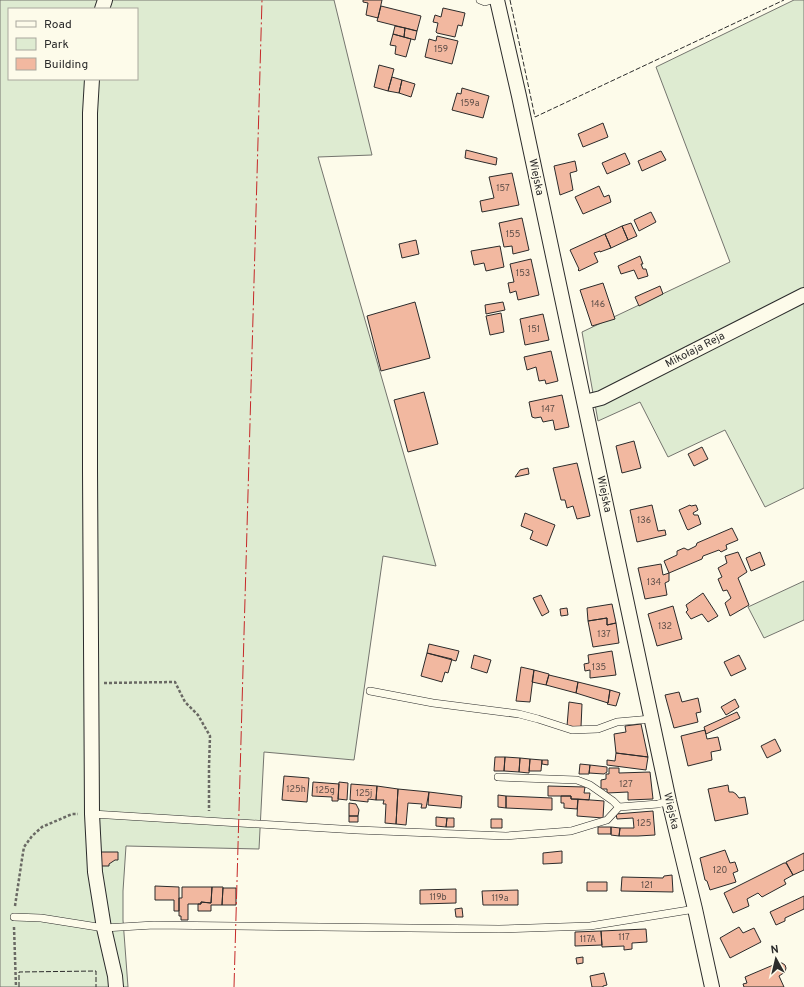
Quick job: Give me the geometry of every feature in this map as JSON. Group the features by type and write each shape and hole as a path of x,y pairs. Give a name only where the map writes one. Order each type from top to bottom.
{"street":[{"name":"Wiejska","path":"498,0 585,402 651,719 712,987"},
{"path":"92,80 90,113 90,471 92,814 94,872 116,987"},
{"name":"Mikołaja Reja","path":"585,402 601,398 804,295"}],"lane":[{"path":"480,0 485,2 492,0"},
{"path":"370,691 433,703 519,714 572,730 598,729 617,722 651,719"},
{"path":"498,777 577,780 590,785 613,801 619,808"},
{"path":"92,814 357,830 506,836 571,831 607,820 619,808 669,802"},
{"path":"14,917 41,918 104,928 154,925 507,929 590,926 695,910"}],"path":[{"path":"92,671 102,671 102,683 175,682 185,702 198,715 210,736 210,821"},
{"path":"16,987 14,917 24,847 32,836 42,827 72,814 92,814"}],"green space":[{"path":"0,0 334,0 372,155 318,157 436,566 383,556 354,760 264,752 259,849 126,846 123,920 128,987 0,987"},
{"path":"794,0 804,0 804,488 765,507 725,430 668,457 640,402 598,421 582,332 730,262 656,67"},
{"path":"804,581 804,620 764,638 748,607"}],"building":[{"path":"363,0 382,0 378,18 366,15 368,3 363,2"},
{"path":"381,6 421,16 417,31 377,21"},
{"path":"443,8 465,13 462,26 458,25 455,37 436,32 438,23 433,22 435,15 441,17"},
{"path":"395,26 405,28 404,37 393,34"},
{"path":"405,28 417,31 415,40 404,37"},
{"path":"393,34 411,39 406,57 395,54 396,46 390,45"},
{"path":"437,36 458,41 452,64 425,57 429,39 436,41"},
{"path":"379,65 394,69 388,91 374,87"},
{"path":"392,77 402,80 399,93 388,91"},
{"path":"402,80 415,84 411,97 399,93"},
{"path":"462,88 489,96 483,118 452,110 457,93 461,94"},
{"path":"603,123 608,137 583,147 578,134"},
{"path":"466,150 497,158 496,165 465,158"},
{"path":"661,151 666,160 642,171 638,161"},
{"path":"625,153 630,164 607,174 602,163"},
{"path":"575,161 577,171 570,173 573,190 560,195 554,166"},
{"path":"512,173 519,205 482,212 480,201 494,198 489,177"},
{"path":"599,186 604,197 609,195 611,202 583,214 575,197"},
{"path":"651,212 656,222 639,231 634,220"},
{"path":"522,218 529,250 513,254 512,246 504,247 499,223"},
{"path":"631,223 637,236 628,240 622,226"},
{"path":"622,226 628,240 611,248 605,234"},
{"path":"605,234 611,248 594,253 598,262 579,271 570,250"},
{"path":"416,240 419,254 402,258 399,244"},
{"path":"500,246 504,267 486,271 484,263 474,265 471,251"},
{"path":"640,256 643,269 646,269 648,276 638,279 634,270 621,274 618,266"},
{"path":"531,259 539,295 518,300 516,291 510,293 508,283 514,282 510,264"},
{"path":"603,283 615,319 592,326 580,290"},
{"path":"660,286 663,294 639,306 635,297"},
{"path":"415,302 430,358 381,371 367,316"},
{"path":"503,302 505,310 486,314 485,305"},
{"path":"501,313 504,332 490,335 486,316"},
{"path":"543,314 549,340 525,345 520,319"},
{"path":"551,351 558,381 546,384 545,380 539,381 536,367 527,370 524,357"},
{"path":"424,392 438,444 408,452 394,400"},
{"path":"562,395 569,427 555,430 553,420 543,422 541,417 532,417 529,402"},
{"path":"634,441 641,468 622,473 616,446"},
{"path":"702,447 708,459 694,466 688,454"},
{"path":"577,463 590,516 577,519 573,506 567,508 565,500 561,500 553,468"},
{"path":"528,468 529,474 515,477 520,470"},
{"path":"652,505 658,531 665,530 666,535 637,542 630,510"},
{"path":"690,505 696,505 698,510 693,513 694,515 698,515 701,524 688,530 679,510"},
{"path":"525,513 555,525 547,546 530,539 533,531 521,526"},
{"path":"732,528 738,540 726,545 727,549 721,552 719,550 703,556 702,559 669,573 664,561 677,555 677,551 684,548 688,550 696,546 697,543"},
{"path":"738,552 747,572 738,578 749,605 730,616 725,603 731,598 727,590 723,591 718,579 722,577 718,568 727,563 725,556"},
{"path":"760,552 765,565 751,571 746,558"},
{"path":"661,564 663,575 669,573 669,581 665,583 667,595 645,599 638,568"},
{"path":"703,593 718,616 708,622 702,614 691,619 686,612 688,610 686,605"},
{"path":"541,595 549,612 542,616 533,598"},
{"path":"612,604 616,623 607,625 607,618 588,621 587,608"},
{"path":"673,606 682,639 657,646 648,614"},
{"path":"567,608 568,615 561,616 560,609"},
{"path":"607,618 607,625 616,623 619,643 593,647 588,621"},
{"path":"429,644 459,651 456,661 427,653"},
{"path":"612,651 616,675 590,678 590,670 585,671 584,664 589,663 588,655"},
{"path":"427,653 452,659 448,673 445,672 442,682 421,676"},
{"path":"474,655 491,660 487,673 471,668"},
{"path":"739,655 746,669 731,676 724,662"},
{"path":"521,667 534,670 530,702 516,701"},
{"path":"534,670 549,674 546,685 532,682"},
{"path":"549,675 578,682 576,693 546,685"},
{"path":"578,682 610,690 608,703 576,693"},
{"path":"610,690 620,693 616,706 607,704"},
{"path":"679,692 682,702 698,698 701,712 696,713 698,722 674,728 665,695"},
{"path":"735,699 739,707 726,715 721,707"},
{"path":"569,702 582,704 581,727 567,726"},
{"path":"737,712 740,718 706,734 704,727"},
{"path":"641,724 648,757 616,753 614,734 626,732 625,726"},
{"path":"705,730 707,739 718,737 721,750 711,752 712,760 688,766 681,736"},
{"path":"775,739 781,751 767,758 761,746"},
{"path":"616,753 648,757 646,770 607,765 607,760 615,761"},
{"path":"495,757 505,757 504,771 494,771"},
{"path":"505,757 520,758 519,772 504,771"},
{"path":"520,758 530,759 529,773 519,772"},
{"path":"530,759 542,760 541,771 529,771"},
{"path":"542,760 548,760 548,765 542,764"},
{"path":"580,764 590,765 589,774 579,774"},
{"path":"590,765 607,767 607,772 604,774 589,773"},
{"path":"609,768 619,768 619,773 650,772 653,799 628,800 628,792 607,793 607,789 601,789 601,780 606,779 606,774 609,774"},
{"path":"284,776 309,778 307,802 282,800"},
{"path":"313,782 339,784 338,801 332,801 332,797 312,796"},
{"path":"339,782 348,783 347,800 338,799"},
{"path":"351,784 377,786 376,800 368,799 368,802 350,800"},
{"path":"728,785 729,792 733,792 739,798 745,797 748,814 715,821 708,789"},
{"path":"377,786 398,789 396,824 385,823 386,804 383,804 384,800 376,800"},
{"path":"548,786 585,787 584,793 590,793 589,800 571,799 571,796 548,796"},
{"path":"398,789 429,792 426,808 421,808 422,804 408,803 406,825 396,824"},
{"path":"429,792 462,796 461,808 428,805"},
{"path":"498,795 506,796 506,808 498,807"},
{"path":"506,796 552,798 552,810 506,808"},
{"path":"561,796 571,796 571,799 578,799 577,809 564,808 564,803 561,803"},
{"path":"578,799 604,801 603,818 577,816"},
{"path":"349,803 356,804 359,810 358,816 349,816"},
{"path":"653,811 655,835 619,836 620,828 634,828 633,818 617,819 616,814"},
{"path":"349,816 358,816 358,822 349,822"},
{"path":"436,817 447,818 446,827 436,826"},
{"path":"447,818 454,818 454,827 446,827"},
{"path":"491,819 502,819 502,828 491,828"},
{"path":"598,827 611,827 611,834 598,834"},
{"path":"611,827 620,828 619,836 611,835"},
{"path":"725,850 730,863 735,862 738,871 733,873 736,882 710,890 707,881 705,880 700,858"},
{"path":"562,851 562,863 543,864 543,853"},
{"path":"98,852 118,852 118,860 115,860 109,864 109,866 99,866"},
{"path":"804,853 804,870 793,875 786,862"},
{"path":"786,863 793,875 784,880 786,884 762,897 758,893 747,899 749,906 733,913 724,893"},
{"path":"672,875 673,892 621,891 622,877 663,878 664,876"},
{"path":"587,882 607,882 607,891 587,891"},
{"path":"155,886 179,887 179,911 174,911 174,900 155,900"},
{"path":"182,887 212,887 211,903 201,902 201,904 188,904 188,920 181,920 181,916 179,916 179,898 182,898"},
{"path":"212,887 223,887 222,905 211,905 211,911 198,911 198,904 201,904 201,902 211,903"},
{"path":"223,888 236,888 236,905 222,905"},
{"path":"456,889 456,903 420,904 420,890"},
{"path":"518,890 518,905 483,905 482,891"},
{"path":"804,896 804,909 785,918 785,921 776,925 770,912"},
{"path":"462,908 463,917 456,917 455,909"},
{"path":"739,927 743,933 754,928 761,942 730,958 720,938"},
{"path":"646,929 647,942 632,943 632,949 624,950 624,946 602,947 601,931"},
{"path":"601,931 602,945 575,946 575,932"},
{"path":"583,957 583,963 577,964 576,958"},
{"path":"778,963 782,963 786,968 785,972 779,976 784,987 744,987 743,984 747,983 745,977"},
{"path":"604,973 607,985 603,987 592,987 590,976"}],"fence":[{"path":"510,0 535,117 784,0"},
{"path":"19,987 19,972 96,971 96,987"}],"power":[{"path":"234,987 262,0"}]}
